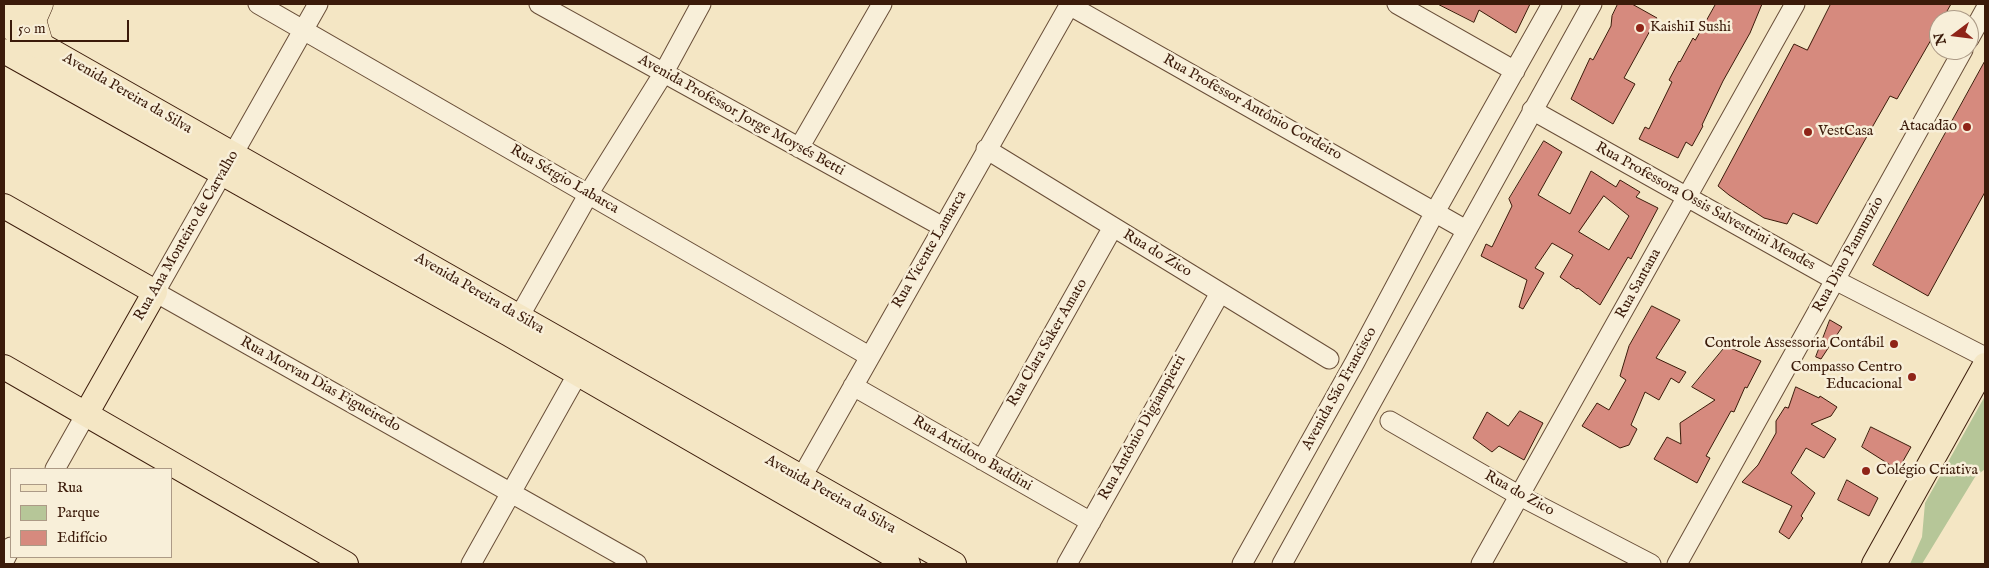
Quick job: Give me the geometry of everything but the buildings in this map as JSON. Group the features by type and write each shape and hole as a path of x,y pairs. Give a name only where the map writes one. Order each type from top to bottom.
{"highway":[{"path":"4,14 23,4"},
{"path":"39,4 32,20 39,44"}],"main road":[{"name":"Avenida Pereira da Silva","path":"4,24 39,44 228,164 580,365 796,487 954,564"},
{"name":"Avenida Pereira da Silva","path":"4,51 228,164 519,317 580,365"},
{"name":"Rua Morvan Dias Figueiredo","path":"4,206 155,292"},
{"name":"Rua Ana Monteiro de Carvalho","path":"86,414 155,292"},
{"path":"1874,564 1985,366"},
{"path":"4,367 346,564"},
{"name":"Avenida Pereira da Silva","path":"796,487 908,564"}],"street":[{"name":"Rua Sérgio Labarca","path":"258,4 869,356"},
{"name":"Rua Ana Monteiro de Carvalho","path":"155,292 318,4"},
{"name":"Avenida Professor Jorge Moysés Betti","path":"539,4 943,227"},
{"path":"519,317 588,194 663,74 702,4"},
{"path":"799,148 882,4"},
{"name":"Rua Vicente Lamarca","path":"796,487 1069,4"},
{"name":"Rua Professor Antônio Cordeiro","path":"1069,4 1435,212"},
{"path":"1397,4 1515,71"},
{"name":"Avenida São Francisco","path":"1242,564 1343,384 1435,212 1552,4"},
{"path":"1282,564 1592,4"},
{"name":"Rua Santana","path":"1481,564 1795,4"},
{"name":"Rua Dino Pannunzio","path":"1678,564 1957,60"},
{"name":"Rua Professora Ossis Salvestrini Mendes","path":"1532,110 1835,280 1985,357"},
{"name":"Rua do Zico","path":"986,149 1329,359 1355,362"},
{"path":"1435,212 1466,230"},
{"name":"Rua Clara Saker Amato","path":"982,460 1113,227"},
{"name":"Rua Morvan Dias Figueiredo","path":"155,292 512,492 636,564"},
{"name":"Rua Antônio Digiampietri","path":"1067,564 1220,292"},
{"name":"Rua do Zico","path":"1329,359 1343,384"},
{"path":"471,564 580,365"},
{"name":"Rua Artidoro Baddini","path":"853,386 1090,522"},
{"name":"Rua do Zico","path":"1373,399 1390,421 1520,496 1651,564"},
{"name":"Rua Ana Monteiro de Carvalho","path":"56,468 86,414"},
{"name":"Rua do Zico","path":"1361,420 1390,421"},
{"path":"4,561 10,549"}],"green space":[{"path":"1985,396 1985,469 1975,477 1922,564 1910,564 1922,537 1925,503"}],"place":[{"name":"KaishiI Sushi","path":"1640,28"},
{"name":"Atacadão","path":"1967,127"},
{"name":"VestCasa","path":"1808,132"},
{"name":"Controle Assessoria Contábil","path":"1894,344"},
{"name":"Compasso Centro Educacional","path":"1912,377"},
{"name":"Colégio Criativa","path":"1866,471"}]}
